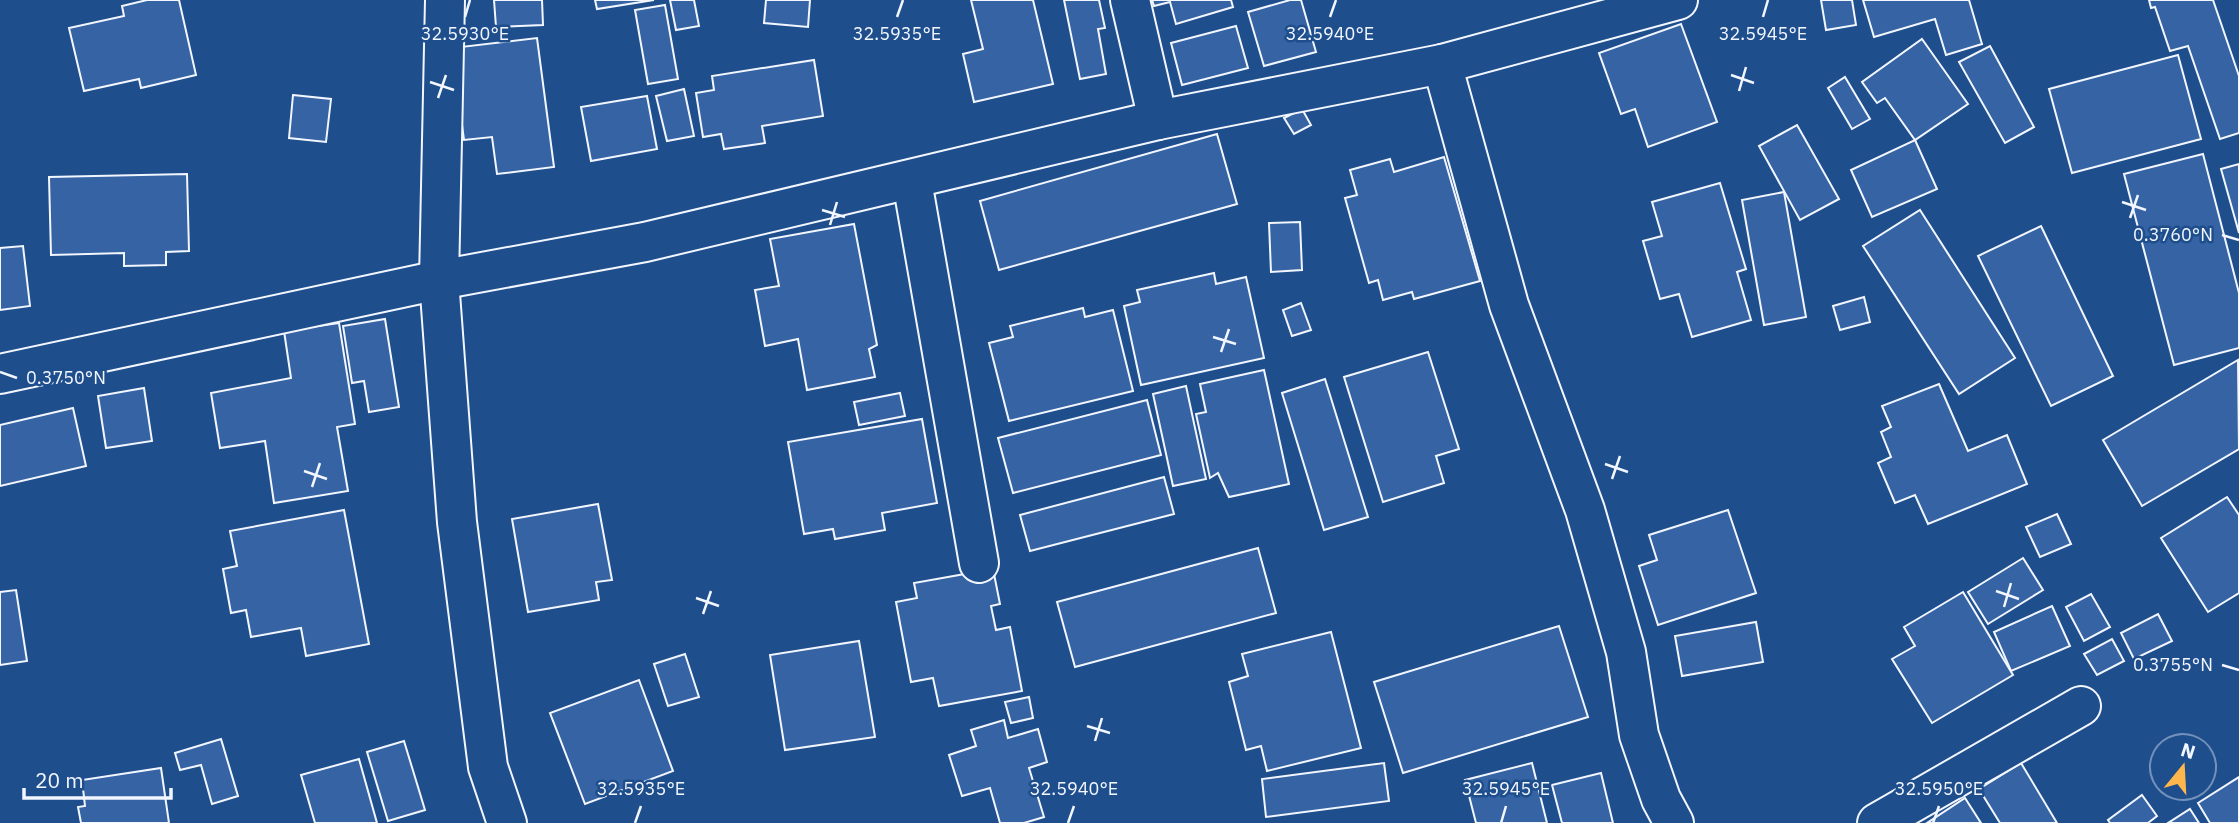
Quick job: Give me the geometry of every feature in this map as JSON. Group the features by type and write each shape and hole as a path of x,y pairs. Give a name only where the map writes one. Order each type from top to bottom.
{"street":[{"path":"444,0 439,280 457,522 488,767 507,823"},
{"path":"1130,0 1158,120"},
{"path":"0,374 439,280 620,248 912,181 1158,120 1442,64 1664,1"},
{"path":"1442,64 1509,305 1585,510 1626,652 1639,735 1661,799 1674,823"},
{"path":"912,181 979,563"},
{"path":"1877,823 2081,706"}],"building":[{"path":"147,0 179,0 196,75 141,88 139,79 84,91 69,28 124,16 122,6"},
{"path":"494,0 542,0 543,25 496,27"},
{"path":"595,0 654,0 597,9"},
{"path":"670,0 694,0 699,26 676,30"},
{"path":"766,0 810,0 808,27 764,23"},
{"path":"971,0 1033,0 1053,84 974,102 963,54 983,49"},
{"path":"1064,0 1099,0 1105,28 1098,29 1106,74 1080,79"},
{"path":"1152,0 1231,0 1233,7 1176,24 1170,2 1154,6"},
{"path":"1290,0 1301,0 1316,52 1264,66 1248,12"},
{"path":"1821,0 1852,0 1856,25 1826,30"},
{"path":"1863,0 1969,0 1982,44 1946,55 1935,19 1874,37"},
{"path":"2149,0 2213,0 2239,76 2239,133 2220,139 2188,46 2170,51 2155,7 2151,8"},
{"path":"665,5 678,79 648,84 635,10"},
{"path":"1681,24 1717,122 1648,147 1635,109 1621,114 1599,53"},
{"path":"1236,26 1248,68 1182,85 1171,43"},
{"path":"537,38 554,167 497,174 492,137 464,140 452,48"},
{"path":"1922,39 1968,104 1915,140 1885,98 1877,103 1862,82"},
{"path":"1990,46 2034,127 2005,143 1959,62"},
{"path":"2178,55 2201,139 2072,173 2049,89"},
{"path":"814,60 823,116 762,126 765,143 724,149 721,134 703,137 696,93 714,90 712,76"},
{"path":"1845,77 1870,119 1852,129 1828,88"},
{"path":"684,89 694,136 667,141 656,96"},
{"path":"293,95 331,99 326,142 289,138"},
{"path":"647,96 657,149 591,161 581,107"},
{"path":"1302,109 1311,125 1294,134 1284,118"},
{"path":"1797,125 1839,199 1800,220 1759,146"},
{"path":"1217,134 1237,204 999,270 980,201"},
{"path":"1915,140 1937,189 1872,217 1851,170"},
{"path":"2203,154 2239,293 2239,348 2174,365 2124,174"},
{"path":"1444,157 1480,281 1414,299 1412,292 1383,300 1378,280 1369,283 1345,198 1357,195 1350,170 1390,159 1394,172"},
{"path":"2239,164 2239,233 2221,169"},
{"path":"187,174 189,251 166,252 166,265 124,266 124,253 51,255 49,177"},
{"path":"1720,183 1746,269 1737,272 1751,320 1692,337 1679,294 1660,299 1643,241 1662,236 1652,202"},
{"path":"1784,192 1806,317 1764,325 1742,200"},
{"path":"1920,210 2015,358 1959,394 1863,246"},
{"path":"1300,222 1302,270 1271,272 1269,223"},
{"path":"854,224 877,345 869,349 875,377 807,390 798,339 765,346 755,290 779,286 770,239"},
{"path":"2041,226 2113,376 2051,406 1978,256"},
{"path":"23,246 30,306 0,310 0,248"},
{"path":"1214,273 1216,284 1246,277 1264,358 1141,385 1124,306 1140,302 1137,290"},
{"path":"1864,297 1870,322 1840,330 1833,306"},
{"path":"1301,303 1311,330 1292,336 1283,310"},
{"path":"1083,308 1085,317 1113,310 1133,391 1009,421 989,343 1013,337 1010,326"},
{"path":"385,319 399,407 369,412 364,381 352,383 343,326"},
{"path":"339,323 355,424 337,427 348,491 274,503 265,441 220,448 211,393 291,378 284,331"},
{"path":"1428,352 1459,449 1436,456 1444,483 1383,502 1344,377"},
{"path":"2238,360 2239,449 2142,506 2103,440"},
{"path":"1264,370 1289,484 1229,497 1218,473 1210,478 1196,414 1206,412 1200,384"},
{"path":"1325,379 1368,517 1324,530 1282,393"},
{"path":"1939,384 1968,451 2007,435 2027,484 1928,524 1915,495 1895,503 1878,463 1891,457 1881,432 1891,427 1882,406"},
{"path":"1186,386 1206,479 1173,486 1153,394"},
{"path":"144,388 152,441 106,448 98,396"},
{"path":"900,393 905,416 859,425 854,402"},
{"path":"1147,400 1161,455 1013,493 998,438"},
{"path":"73,408 86,466 0,486 0,425"},
{"path":"922,419 937,503 882,513 885,530 835,539 833,529 804,534 788,442"},
{"path":"1164,477 1174,514 1030,551 1020,515"},
{"path":"2227,497 2239,515 2239,593 2208,612 2161,538"},
{"path":"598,504 612,580 596,582 599,600 528,612 512,519"},
{"path":"344,510 369,644 306,656 301,628 251,637 246,610 231,613 223,569 237,566 230,531"},
{"path":"1728,510 1756,593 1658,625 1639,566 1657,560 1649,535"},
{"path":"2057,514 2071,544 2040,557 2026,527"},
{"path":"1258,548 1276,613 1075,667 1057,602"},
{"path":"2023,558 2043,590 1988,624 1968,592"},
{"path":"993,569 1000,604 991,606 996,630 1010,627 1022,691 939,706 933,678 911,682 896,602 917,598 914,583"},
{"path":"16,590 27,661 0,665 0,592"},
{"path":"1963,592 2013,675 1932,723 1892,659 1915,646 1904,627"},
{"path":"2091,594 2110,627 2084,641 2066,607"},
{"path":"2052,606 2070,646 2011,671 1994,632"},
{"path":"2158,614 2172,641 2134,659 2121,633"},
{"path":"1756,622 1763,662 1682,676 1675,636"},
{"path":"1559,626 1588,717 1403,773 1374,682"},
{"path":"1331,632 1361,748 1267,771 1261,746 1246,750 1229,682 1248,676 1242,654"},
{"path":"2112,639 2124,661 2097,675 2084,654"},
{"path":"859,641 875,737 785,750 770,655"},
{"path":"685,654 699,697 668,706 654,664"},
{"path":"639,680 673,771 585,804 550,713"},
{"path":"1029,697 1033,718 1011,723 1005,702"},
{"path":"1004,720 1008,738 1038,729 1047,762 1029,768 1044,817 1024,823 1000,823 990,788 962,796 949,755 976,746 971,730"},
{"path":"221,739 238,796 212,804 201,765 180,770 175,753"},
{"path":"404,741 425,810 388,821 367,752"},
{"path":"359,759 377,823 315,823 301,775"},
{"path":"1384,763 1389,801 1266,817 1262,779"},
{"path":"1532,763 1547,823 1476,823 1465,780"},
{"path":"2021,763 2057,823 2000,823 1979,789"},
{"path":"161,768 169,823 81,823 78,807 85,806 82,780"},
{"path":"1601,773 1613,823 1562,823 1552,785"},
{"path":"2239,777 2239,823 2210,823 2198,803 2218,802 2218,790"},
{"path":"2142,795 2157,816 2148,823 2110,823 2108,820"},
{"path":"1965,798 1981,823 1927,823"},
{"path":"2190,809 2199,823 2168,823"}]}
